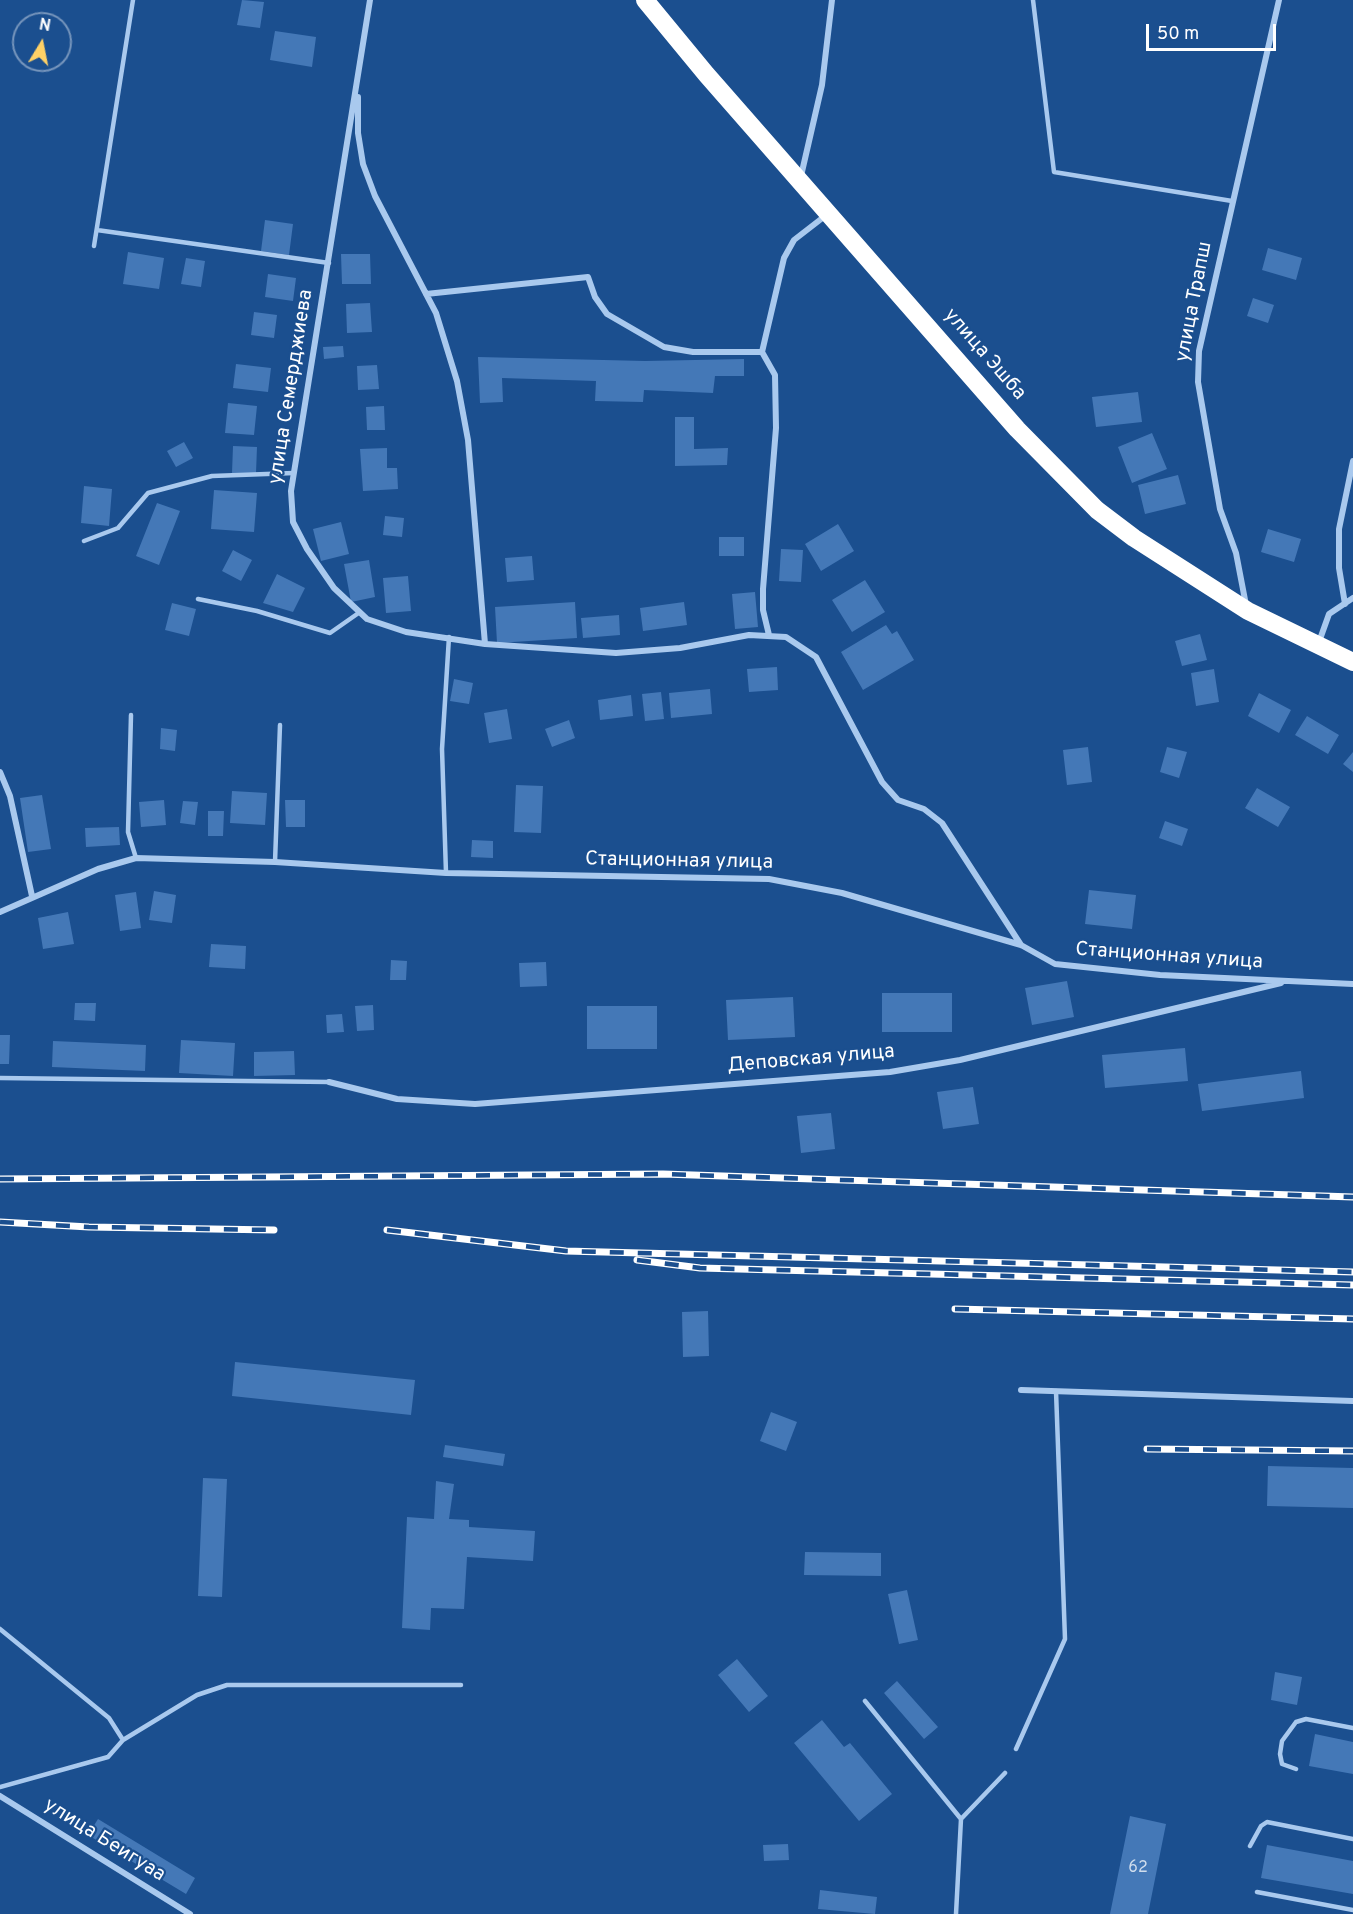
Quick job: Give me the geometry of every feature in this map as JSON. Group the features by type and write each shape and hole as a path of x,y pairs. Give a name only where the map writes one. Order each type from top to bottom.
{"highway":[{"name":"улица Эшба","path":"645,0 698,66 801,180 1017,429 1073,487 1134,538 1248,611 1353,662"}],"street":[{"name":"улица Семерджиева","path":"370,0 291,491 293,522 307,549 334,588 367,619 406,632 485,644 616,653 680,648 749,635 786,637 816,657 882,782 898,800 924,809 942,823 1021,945"},
{"path":"801,180 822,85 832,0"},
{"name":"улица Трапш","path":"1248,611 1236,553 1220,509 1198,382 1198,351 1279,0"},
{"path":"358,76 358,133 363,164 375,196 436,313 458,381 468,440 485,644"},
{"path":"769,635 763,610 763,589 776,428 775,375 762,352 784,258 794,240 828,213"},
{"path":"426,294 588,277 595,297 607,314 664,347 693,352 762,352"},
{"path":"1345,604 1339,568 1340,529 1353,461"},
{"path":"1317,645 1329,614 1353,598"},
{"path":"0,772 10,796 32,896"},
{"name":"Станционная улица","path":"0,912 98,869 136,858 275,862 446,873 769,879 842,893 1021,945 1055,964 1086,969 1353,984"},
{"name":"Деповская улица","path":"329,1082 397,1099 475,1104 890,1072 960,1060 1289,981"},
{"path":"1021,1390 1353,1401"},
{"name":"улица Беигуаа","path":"0,1796 190,1914"}],"lane":[{"path":"94,246 133,0"},
{"path":"1033,0 1054,172 1232,201"},
{"path":"97,230 329,263"},
{"path":"84,541 118,528 148,493 212,476 294,473"},
{"path":"198,599 257,611 330,633 360,612"},
{"path":"446,873 442,749 449,638"},
{"path":"131,715 128,832 136,858"},
{"path":"275,862 280,724"},
{"path":"0,1078 329,1082"},
{"path":"1017,1749 1065,1639 1056,1391"},
{"path":"0,1629 108,1718 123,1740"},
{"path":"0,1787 108,1757 123,1740 197,1695 227,1684 461,1685"},
{"path":"865,1701 961,1819"},
{"path":"1296,1769 1282,1764 1280,1754 1282,1741 1296,1722 1306,1719 1353,1728"},
{"path":"956,1914 961,1819 1005,1773"},
{"path":"1250,1846 1261,1826 1267,1822 1353,1839"},
{"path":"1257,1892 1353,1910"}],"building":[{"path":"242,0 264,2 260,28 237,25"},
{"path":"275,31 316,37 312,67 270,60"},
{"path":"265,220 293,224 289,255 261,251"},
{"path":"1268,248 1302,258 1296,280 1262,270"},
{"path":"128,252 164,258 159,289 123,284"},
{"path":"341,254 370,254 371,284 342,284"},
{"path":"186,258 205,261 201,287 181,284"},
{"path":"268,274 296,278 293,301 265,297"},
{"path":"1253,298 1274,305 1268,323 1247,316"},
{"path":"370,303 372,332 347,333 346,304"},
{"path":"254,312 277,315 274,338 251,335"},
{"path":"343,346 344,357 324,359 323,347"},
{"path":"478,357 645,361 744,359 744,376 715,376 713,393 644,390 643,402 595,401 596,381 502,378 503,402 480,403"},
{"path":"236,364 271,368 268,392 233,388"},
{"path":"377,365 379,389 358,390 357,366"},
{"path":"1138,392 1142,422 1096,427 1092,397"},
{"path":"228,403 257,406 254,435 225,433"},
{"path":"384,406 385,430 367,430 366,407"},
{"path":"675,417 694,417 694,449 728,448 727,465 675,466"},
{"path":"1152,433 1167,469 1132,483 1118,447"},
{"path":"184,442 193,458 176,467 167,451"},
{"path":"233,446 257,447 256,473 232,473"},
{"path":"387,448 387,468 397,468 398,489 363,491 360,449"},
{"path":"1178,475 1186,504 1145,514 1138,485"},
{"path":"84,486 112,489 109,526 81,523"},
{"path":"214,490 257,493 254,532 211,529"},
{"path":"157,503 180,511 159,565 136,556"},
{"path":"385,516 404,518 402,537 383,535"},
{"path":"341,522 349,554 321,561 313,529"},
{"path":"838,524 854,551 821,571 805,544"},
{"path":"1268,529 1301,539 1294,562 1261,552"},
{"path":"719,537 744,537 744,556 719,556"},
{"path":"781,549 803,550 801,582 779,581"},
{"path":"233,550 252,560 241,581 222,571"},
{"path":"532,556 534,580 507,582 505,558"},
{"path":"369,560 375,597 351,602 344,564"},
{"path":"277,574 305,588 293,612 263,603"},
{"path":"408,576 411,611 386,613 383,578"},
{"path":"865,580 885,612 852,632 832,600"},
{"path":"755,592 758,627 735,629 732,594"},
{"path":"575,602 577,638 497,643 495,607"},
{"path":"684,602 687,625 643,631 640,608"},
{"path":"172,603 196,609 189,636 165,630"},
{"path":"619,615 620,635 583,638 581,618"},
{"path":"886,625 892,634 897,631 914,660 863,690 841,652"},
{"path":"1200,634 1207,660 1182,666 1175,641"},
{"path":"777,667 778,690 749,692 747,669"},
{"path":"1214,669 1219,702 1196,706 1191,673"},
{"path":"454,679 473,683 469,704 450,701"},
{"path":"710,689 712,714 671,718 669,693"},
{"path":"661,692 664,719 645,721 642,694"},
{"path":"1259,693 1291,710 1279,733 1248,716"},
{"path":"631,695 633,716 600,720 598,700"},
{"path":"507,709 512,739 489,743 484,713"},
{"path":"1307,716 1339,735 1328,754 1295,735"},
{"path":"569,720 575,738 552,747 545,729"},
{"path":"161,728 177,730 175,751 160,749"},
{"path":"1088,747 1092,782 1067,785 1063,750"},
{"path":"1167,747 1187,752 1179,778 1160,772"},
{"path":"1353,752 1353,772 1343,764"},
{"path":"516,785 543,786 541,833 514,832"},
{"path":"1257,788 1290,807 1278,827 1245,808"},
{"path":"232,791 267,793 265,825 230,823"},
{"path":"42,795 51,849 28,852 20,798"},
{"path":"164,800 166,825 141,827 139,802"},
{"path":"285,800 305,800 305,827 286,827"},
{"path":"183,801 198,802 195,825 180,823"},
{"path":"208,811 224,811 223,836 208,836"},
{"path":"1165,821 1188,829 1182,846 1159,838"},
{"path":"119,827 120,845 86,847 85,828"},
{"path":"472,840 493,841 493,858 471,857"},
{"path":"1089,890 1136,895 1132,929 1085,924"},
{"path":"154,891 176,895 172,923 149,920"},
{"path":"136,892 141,928 120,931 115,895"},
{"path":"68,912 74,944 43,949 38,918"},
{"path":"211,944 246,946 245,969 209,967"},
{"path":"391,960 407,961 406,980 390,980"},
{"path":"546,962 547,986 520,987 519,963"},
{"path":"1067,981 1074,1017 1032,1025 1025,988"},
{"path":"882,993 952,993 952,1032 882,1032"},
{"path":"793,997 795,1037 728,1040 726,1000"},
{"path":"75,1003 96,1003 95,1021 74,1020"},
{"path":"373,1005 374,1030 357,1031 355,1006"},
{"path":"587,1006 657,1006 657,1049 587,1049"},
{"path":"342,1014 344,1032 327,1033 326,1015"},
{"path":"0,1035 10,1035 9,1064 0,1064"},
{"path":"181,1040 235,1043 233,1076 179,1073"},
{"path":"53,1041 146,1045 145,1071 52,1067"},
{"path":"1185,1048 1188,1081 1105,1088 1102,1055"},
{"path":"294,1051 295,1075 254,1076 254,1052"},
{"path":"1301,1071 1304,1098 1202,1111 1198,1084"},
{"path":"973,1087 979,1124 943,1129 937,1092"},
{"path":"831,1113 835,1149 801,1153 797,1116"},
{"path":"708,1311 709,1356 683,1357 682,1312"},
{"path":"235,1362 415,1380 411,1415 232,1396"},
{"path":"771,1412 797,1422 786,1451 760,1441"},
{"path":"445,1445 505,1454 503,1466 443,1457"},
{"path":"1268,1466 1353,1468 1353,1508 1267,1506"},
{"path":"203,1478 227,1479 222,1597 198,1596"},
{"path":"436,1481 454,1484 449,1519 469,1520 469,1527 535,1531 533,1561 467,1557 464,1609 431,1608 430,1630 402,1628 407,1517 434,1519"},
{"path":"805,1552 881,1553 881,1576 804,1575"},
{"path":"907,1590 918,1640 899,1644 888,1594"},
{"path":"737,1659 768,1696 749,1712 718,1675"},
{"path":"1275,1672 1302,1677 1297,1705 1271,1700"},
{"path":"897,1681 938,1727 924,1739 884,1693"},
{"path":"822,1720 844,1747 850,1743 892,1794 859,1821 794,1743"},
{"path":"1315,1734 1353,1742 1353,1774 1309,1766"},
{"path":"1130,1816 1166,1824 1148,1914 1110,1914"},
{"path":"98,1819 195,1878 186,1894 88,1835"},
{"path":"788,1844 789,1860 764,1861 763,1845"},
{"path":"1267,1845 1353,1861 1353,1894 1261,1878"},
{"path":"820,1890 877,1897 875,1914 818,1909"}],"railway":[{"path":"0,1179 663,1174 1353,1197"},
{"path":"0,1222 89,1227 274,1230"},
{"path":"387,1230 566,1251 1353,1272"},
{"path":"637,1260 700,1268 1353,1285"},
{"path":"955,1309 1353,1319"},
{"path":"1147,1449 1353,1451"}]}
